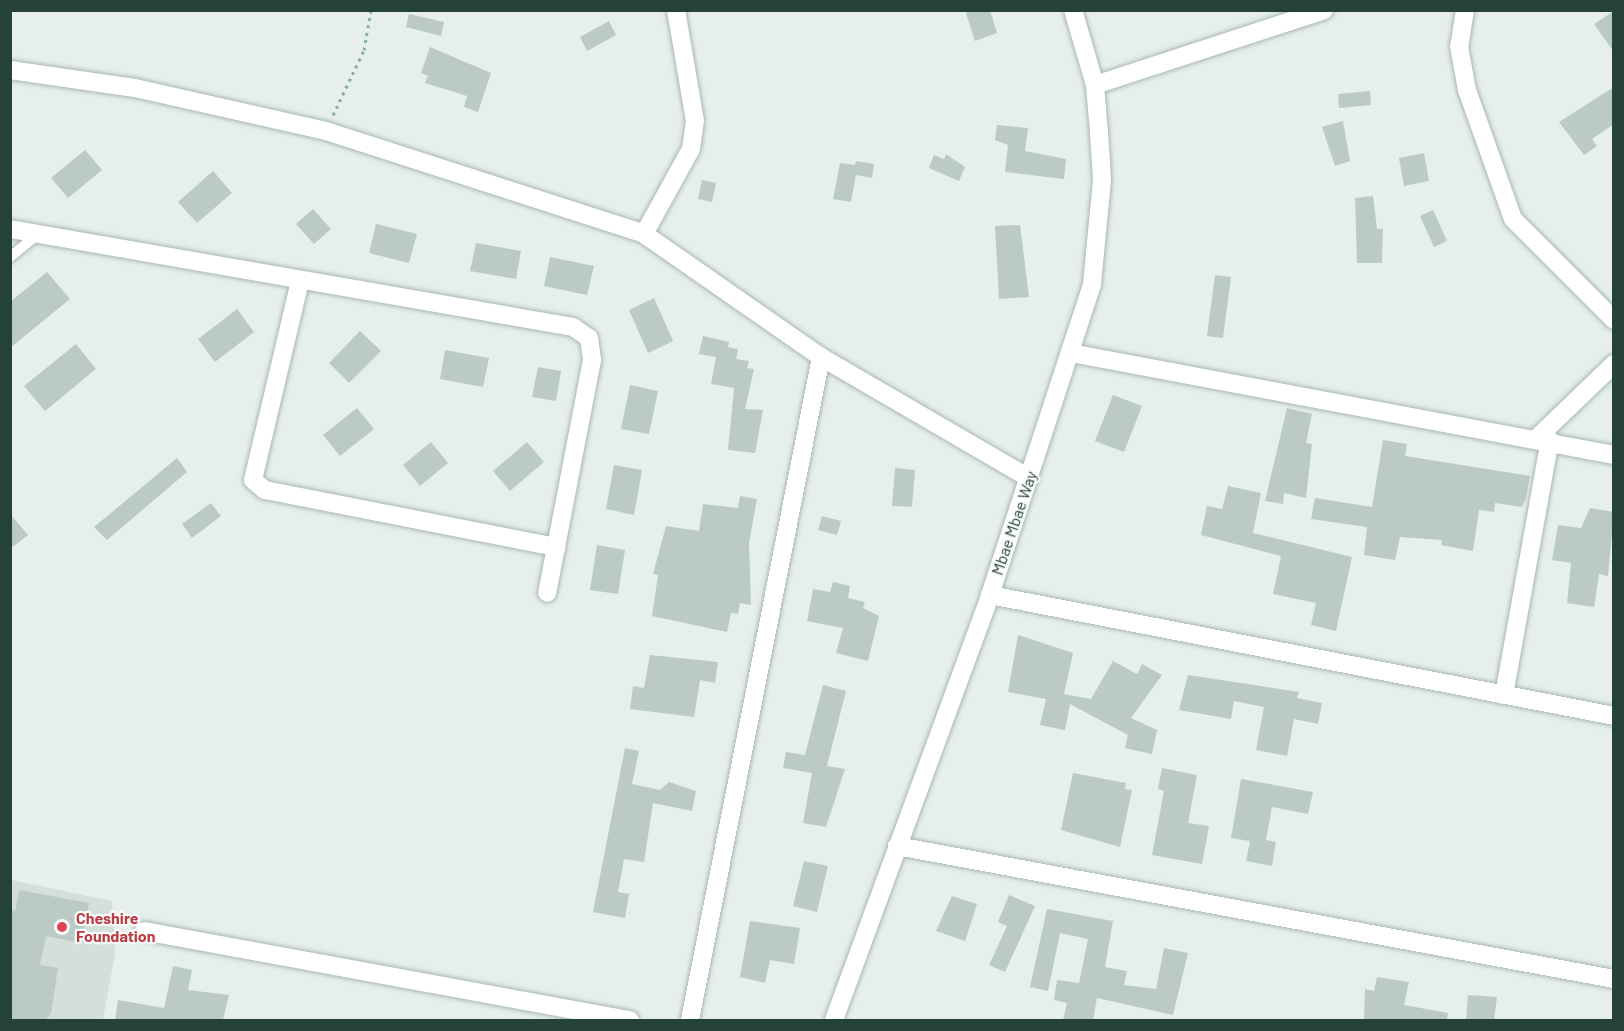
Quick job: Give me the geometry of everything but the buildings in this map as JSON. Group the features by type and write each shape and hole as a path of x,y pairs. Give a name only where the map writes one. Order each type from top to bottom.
{"street":[{"path":"644,234 691,149 695,121 676,10"},
{"name":"Mbae Mbae Way","path":"834,1020 990,595 1071,353 1097,252 1102,180 1095,85 1073,10"},
{"path":"1095,85 1324,10"},
{"path":"1465,10 1459,46 1467,90 1513,219 1614,320"},
{"path":"10,70 135,88 326,130 644,234 821,357 1029,477"},
{"path":"10,229 573,327 589,338 592,360 547,593"},
{"path":"300,280 253,480 265,490 556,547"},
{"path":"1071,353 1543,439 1614,455"},
{"path":"690,1020 821,357"},
{"path":"1504,695 1543,439 1614,364"},
{"path":"990,595 1614,716"},
{"path":"897,846 1614,979"},
{"path":"144,931 630,1020"}],"lane":[{"path":"10,257 38,234"}],"path":[{"path":"326,130 364,50 371,10"}],"shaded area":[{"name":"Cheshire Foundation","path":"11,880 112,901 115,953 103,1020 11,1020"}],"place":[{"name":"Cheshire Foundation","path":"62,927"}]}
